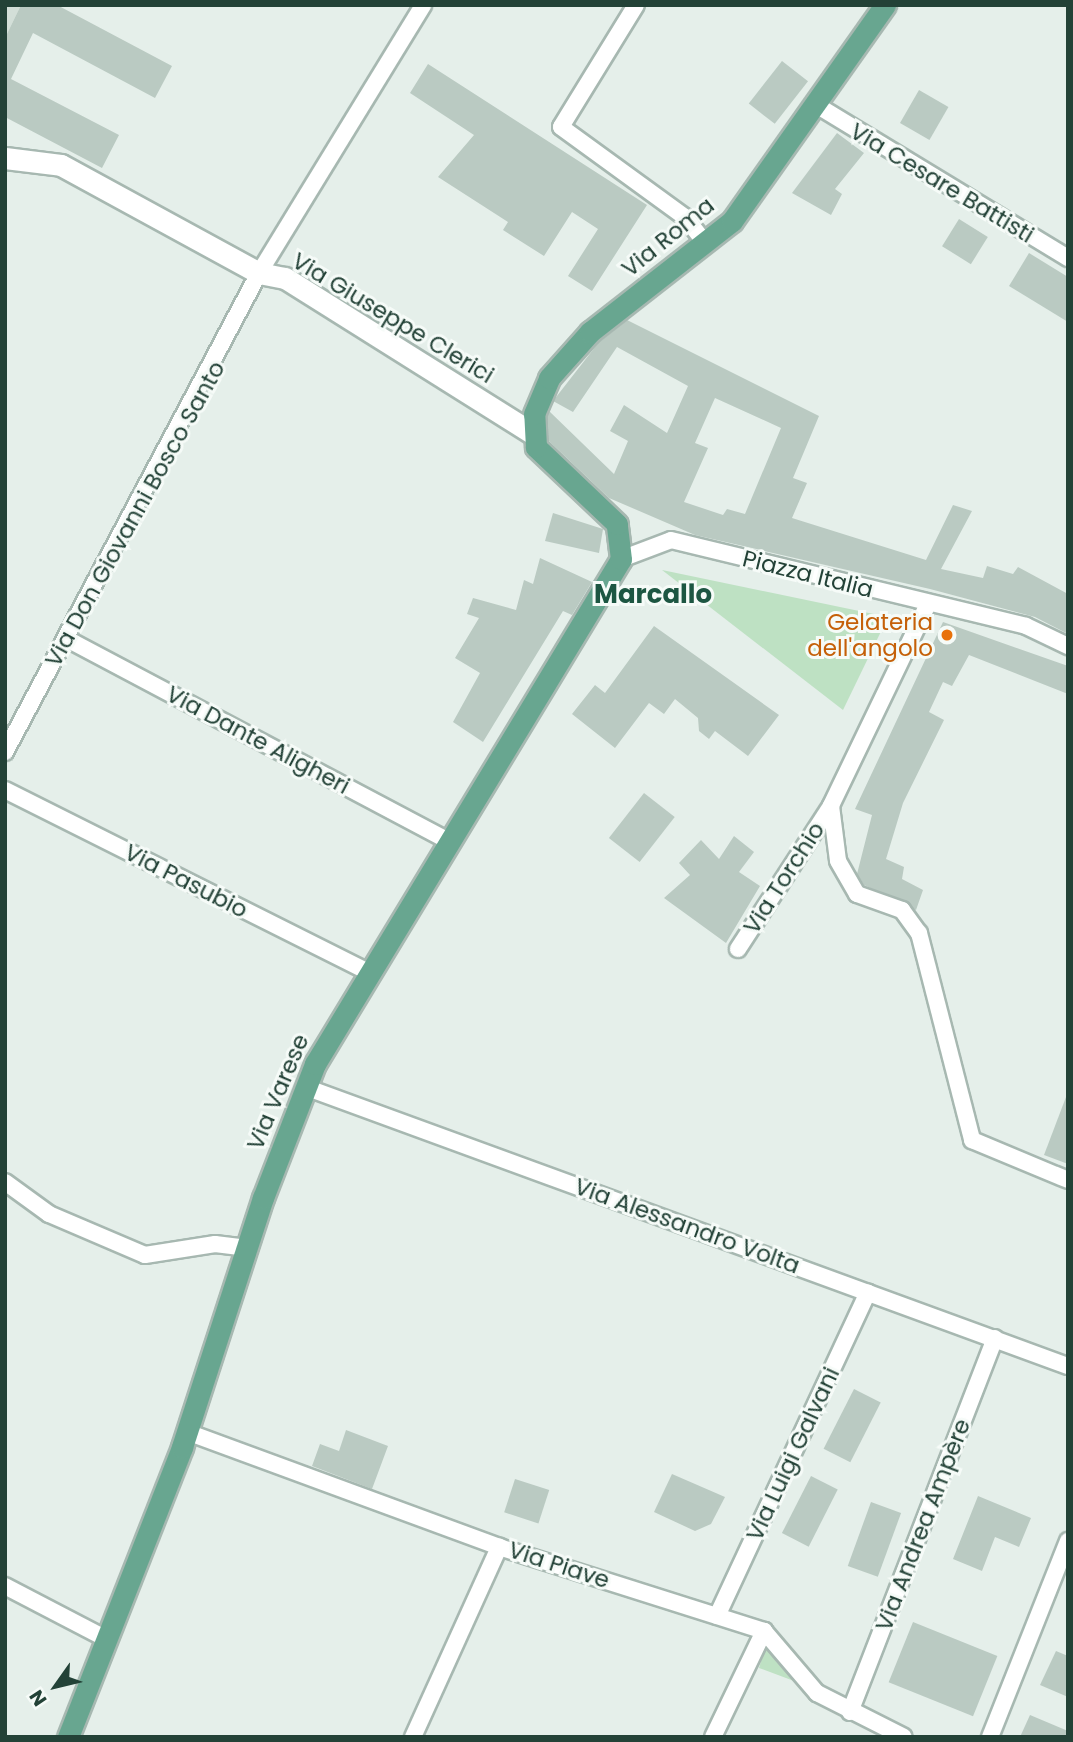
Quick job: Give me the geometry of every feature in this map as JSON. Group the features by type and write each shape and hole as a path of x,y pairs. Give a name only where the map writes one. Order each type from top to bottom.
{"main road":[{"name":"Via Roma","path":"532,433 549,378 579,343 732,221 818,106 886,5"},
{"name":"Via Giuseppe Clerici","path":"532,433 546,460 610,517 622,533 621,559"},
{"name":"Via Varese","path":"68,1737 187,1432 246,1248 305,1087 367,971 621,559"}],"street":[{"name":"Via Don Giovanni Bosco Santo","path":"5,752 259,273 423,5"},
{"path":"636,5 561,127 685,217 705,244"},
{"name":"Via Cesare Battisti","path":"818,106 1068,258"},
{"name":"Via Giuseppe Clerici","path":"5,159 61,165 259,273 285,278 532,433"},
{"name":"Piazza Italia","path":"621,559 671,540 1026,626 1068,646"},
{"path":"928,604 831,806 838,861 857,894 902,910 919,933 972,1140 1068,1180"},
{"name":"Via Dante Aligheri","path":"67,639 449,841"},
{"name":"Via Pasubio","path":"5,790 367,971"},
{"name":"Via Torchio","path":"738,949 831,806"},
{"name":"Via Alessandro Volta","path":"305,1087 1068,1366"},
{"path":"5,1182 49,1214 145,1255 215,1244 246,1248"},
{"name":"Via Luigi Galvani","path":"717,1616 868,1292"},
{"name":"Via Andrea Ampère","path":"850,1712 995,1338"},
{"name":"Via Piave","path":"187,1432 499,1546 764,1631"},
{"path":"990,1737 1068,1541"},
{"path":"413,1737 499,1546"},
{"path":"5,1586 107,1639"},
{"path":"713,1737 764,1631 817,1693 904,1737"}],"shaded area":[{"path":"5,5 21,5 5,38"}],"green space":[{"path":"662,570 888,617 843,710"},
{"path":"767,1648 794,1681 759,1668"}],"building":[{"path":"21,5 57,5 172,66 155,98 33,33 11,79 119,135 102,168 5,117 5,38"},
{"path":"782,61 808,81 775,124 749,104"},
{"path":"428,64 647,205 592,291 568,276 598,229 572,212 544,256 503,230 508,222 438,177 474,135 410,93"},
{"path":"919,90 948,107 929,140 900,123"},
{"path":"837,133 864,153 835,189 842,194 831,215 792,193"},
{"path":"959,219 988,237 971,264 942,246"},
{"path":"1029,253 1068,277 1068,322 1009,286"},
{"path":"627,320 819,416 793,478 807,483 792,518 926,560 953,505 972,511 941,569 983,578 987,566 1013,574 1018,567 1068,594 1068,634 1035,617 930,589 695,535 609,498 549,441 549,411 614,474 628,441 610,431 624,405 667,433 688,386 617,347 573,412 553,401 599,342","holes":["715,398 781,428 745,514 727,509 723,515 684,502 708,448 695,443"]},
{"path":"553,513 603,529 599,553 545,541"},
{"path":"540,558 592,582 572,615 563,611 483,742 453,722 480,673 455,658 479,618 467,614 473,598 516,610 524,580 533,584"},
{"path":"943,622 1068,666 1068,694 969,655 952,686 943,682 929,712 944,720 903,803 886,859 904,867 902,879 923,890 916,910 864,885 857,874 872,815 855,809"},
{"path":"654,626 779,715 748,756 715,731 709,739 699,731 698,718 675,699 664,714 649,703 615,748 572,714 595,685 605,693"},
{"path":"644,793 675,817 640,862 609,838"},
{"path":"734,836 754,852 739,872 760,886 726,943 664,898 690,875 679,863 701,840 719,859"},
{"path":"1068,1097 1068,1164 1044,1155"},
{"path":"854,1389 881,1403 850,1462 824,1449"},
{"path":"346,1430 388,1446 372,1489 312,1466 320,1444 339,1451"},
{"path":"672,1474 725,1497 711,1524 695,1531 654,1512"},
{"path":"811,1476 838,1490 809,1547 782,1533"},
{"path":"515,1479 549,1490 538,1523 504,1512"},
{"path":"978,1496 1031,1518 1019,1547 995,1537 982,1571 953,1559"},
{"path":"871,1502 901,1513 878,1577 848,1566"},
{"path":"913,1622 997,1656 973,1716 889,1682"},
{"path":"1056,1651 1068,1656 1068,1697 1040,1685"},
{"path":"1030,1715 1068,1731 1068,1737 1020,1737"}],"place":[{"name":"Gelateria dell'angolo","path":"947,635"}],"district":[{"name":"Marcallo","path":"653,595"}]}
